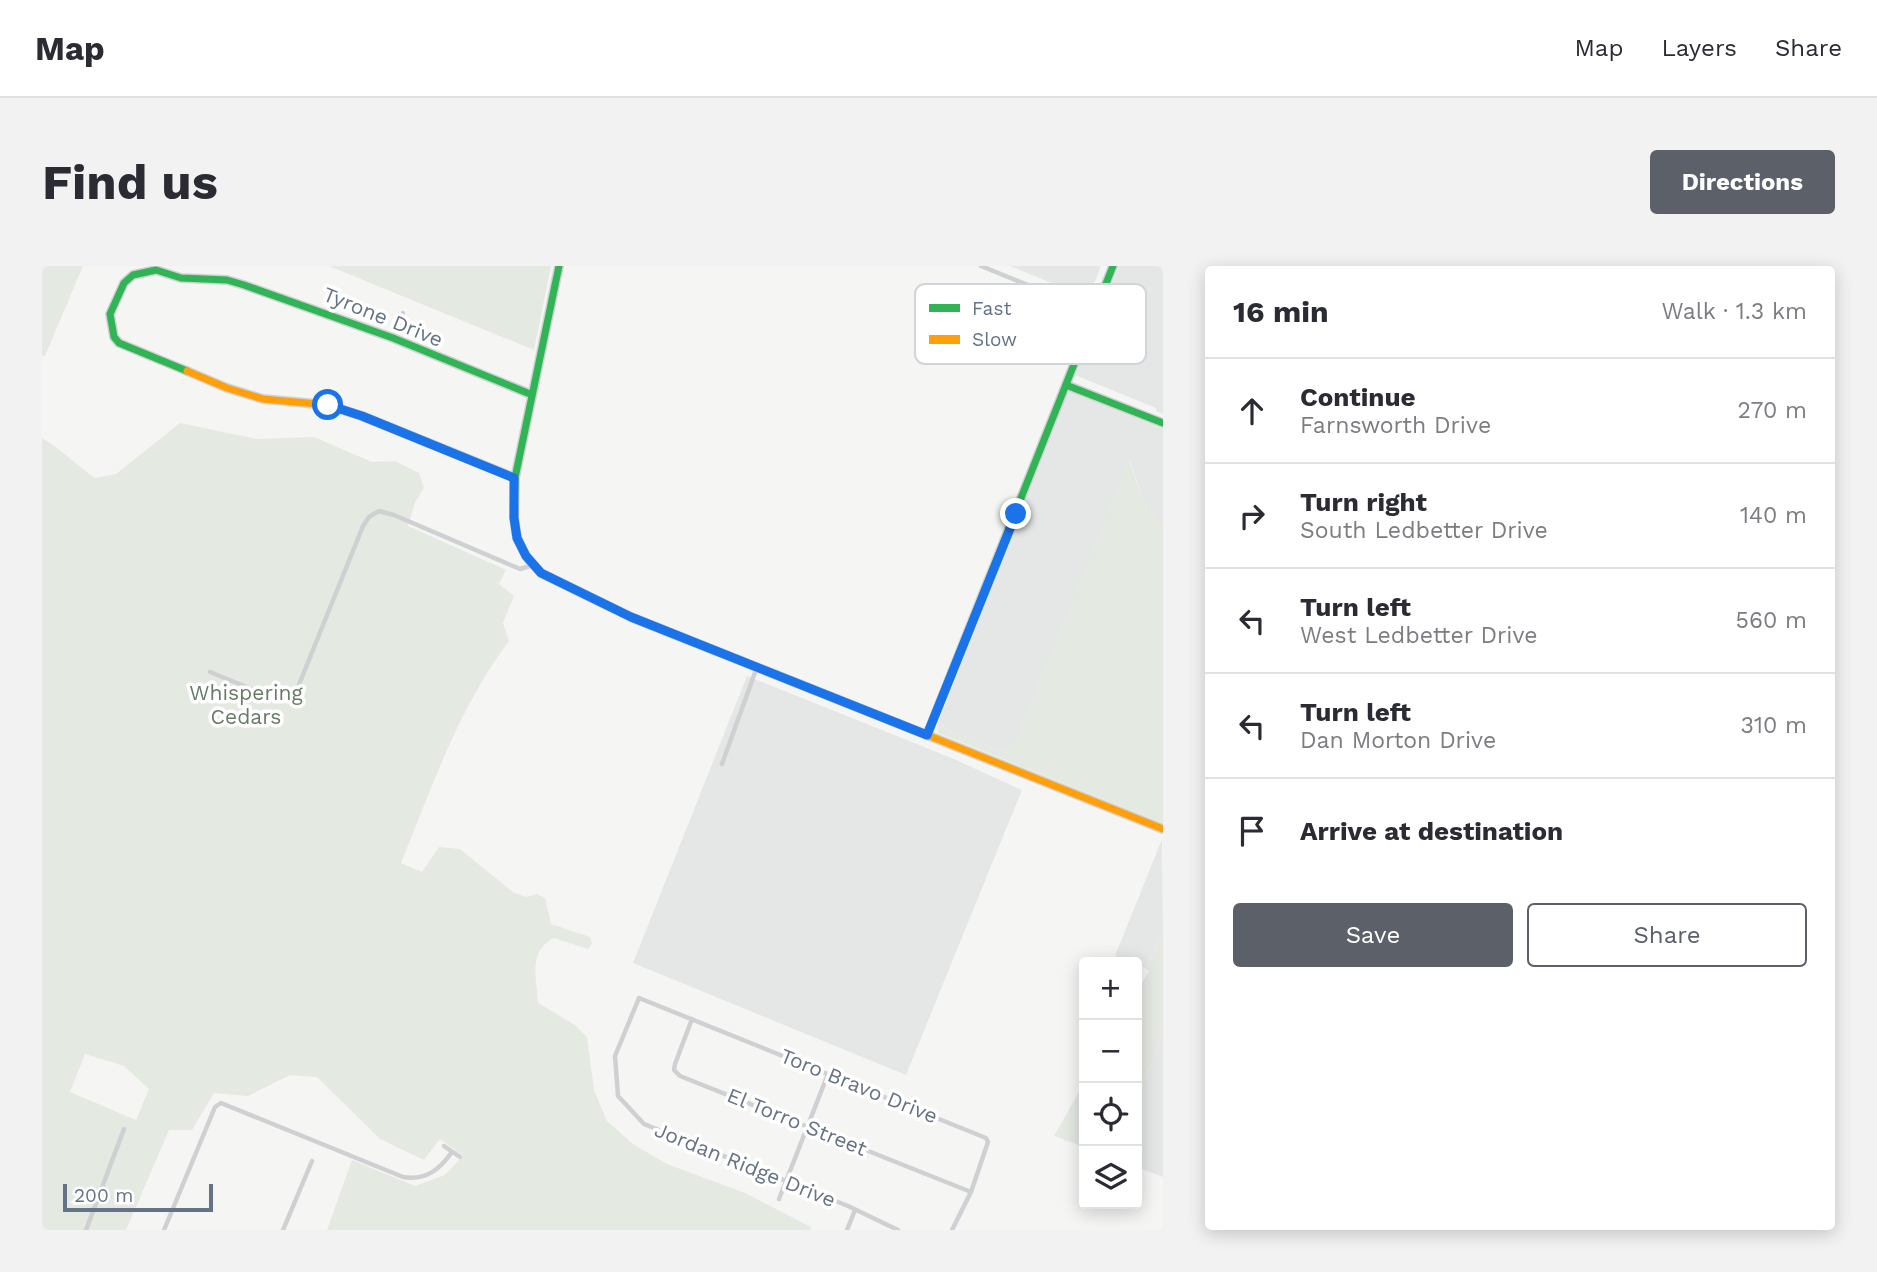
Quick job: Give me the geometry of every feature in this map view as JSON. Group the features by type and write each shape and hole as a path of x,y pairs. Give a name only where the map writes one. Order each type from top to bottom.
{"street":[{"path":"559,266 514,478 517,538 541,573 609,608 1163,829"},
{"path":"981,266 1025,284"},
{"path":"1106,284 1113,266"},
{"name":"Tyrone Drive","path":"514,478 362,416 328,405 280,401 227,388 119,343 111,331 110,314 124,283 133,275 156,270 181,278 236,282 393,338 530,394"},
{"path":"393,338 403,313"},
{"path":"927,735 1074,364"},
{"path":"1066,385 1163,423"},
{"path":"210,672 278,700 290,700 295,696 363,526 369,517 379,511 520,569 533,565"},
{"path":"722,764 757,667"},
{"name":"Toro Bravo Drive","path":"639,998 986,1138 988,1142 971,1192 953,1230"},
{"name":"Jordan Ridge Drive","path":"639,998 615,1056 618,1096 644,1124 786,1180 898,1230"},
{"name":"El Torro Street","path":"692,1019 675,1064 674,1070 680,1076 971,1192"},
{"path":"779,1199 828,1074"},
{"path":"164,1230 215,1107 221,1103 403,1177 421,1177 432,1172 453,1152"},
{"path":"86,1230 124,1129"},
{"path":"444,1146 460,1157"},
{"path":"284,1230 312,1161"},
{"path":"847,1230 855,1210"}],"shaded area":[{"path":"1010,266 1101,266 1094,284 1054,284"},
{"path":"1119,266 1163,266 1163,414 1156,411 1156,408 1075,375 1079,364 1146,364 1146,284 1112,284"},
{"path":"1068,391 1163,429 1163,529 1143,501 1130,460 1008,753 937,725"},
{"path":"747,676 954,759 1022,790 906,1075 633,963"},
{"path":"1162,839 1163,932 1145,968 1142,967 1142,957 1115,956"},
{"path":"1163,1036 1163,1177 1142,1169 1142,1088"}],"green space":[{"path":"42,266 83,266 45,356 42,356"},
{"path":"329,266 551,266 534,350"},
{"name":"Whispering Cedars","path":"180,423 257,439 314,437 372,462 395,461 419,473 424,488 415,503 408,526 506,570 499,584 514,596 503,623 509,641 491,666 461,720 401,863 422,872 439,847 460,849 514,893 527,897 537,894 545,898 551,924 590,937 592,944 588,949 554,938 540,951 536,966 538,1003 575,1025 587,1037 594,1090 607,1121 633,1144 667,1164 745,1193 811,1227 811,1230 327,1230 352,1160 415,1186 445,1175 463,1156 440,1139 424,1160 380,1139 317,1077 290,1075 248,1096 214,1093 192,1130 169,1130 126,1230 42,1230 42,438 95,478 116,474","holes":["85,1054 124,1066 149,1089 136,1120 70,1092"]},
{"path":"1129,459 1143,501 1163,529 1163,823 938,733 937,725 1008,753"},
{"path":"1163,932 1163,1036 1142,1088 1142,983 1149,971 1145,968"},
{"path":"1079,1092 1079,1145 1054,1136"}],"traffic: fast":[{"path":"559,266 515,478 514,518 517,538 526,556 541,573 666,631"},
{"path":"1106,284 1113,266"},
{"path":"187,371 119,343 114,337 110,314 124,283 133,275 156,270 181,278 227,280 244,285 393,338 530,394"},
{"path":"927,735 1074,364"},
{"path":"1066,385 1163,423"}],"traffic: slow":[{"path":"187,371 227,388 263,399 328,405 362,416 515,478"},
{"path":"666,631 1163,829"}],"route":[{"path":"328,405 362,416 514,478 513,506 517,538 526,556 541,573 609,608 927,735 1016,514"}]}
